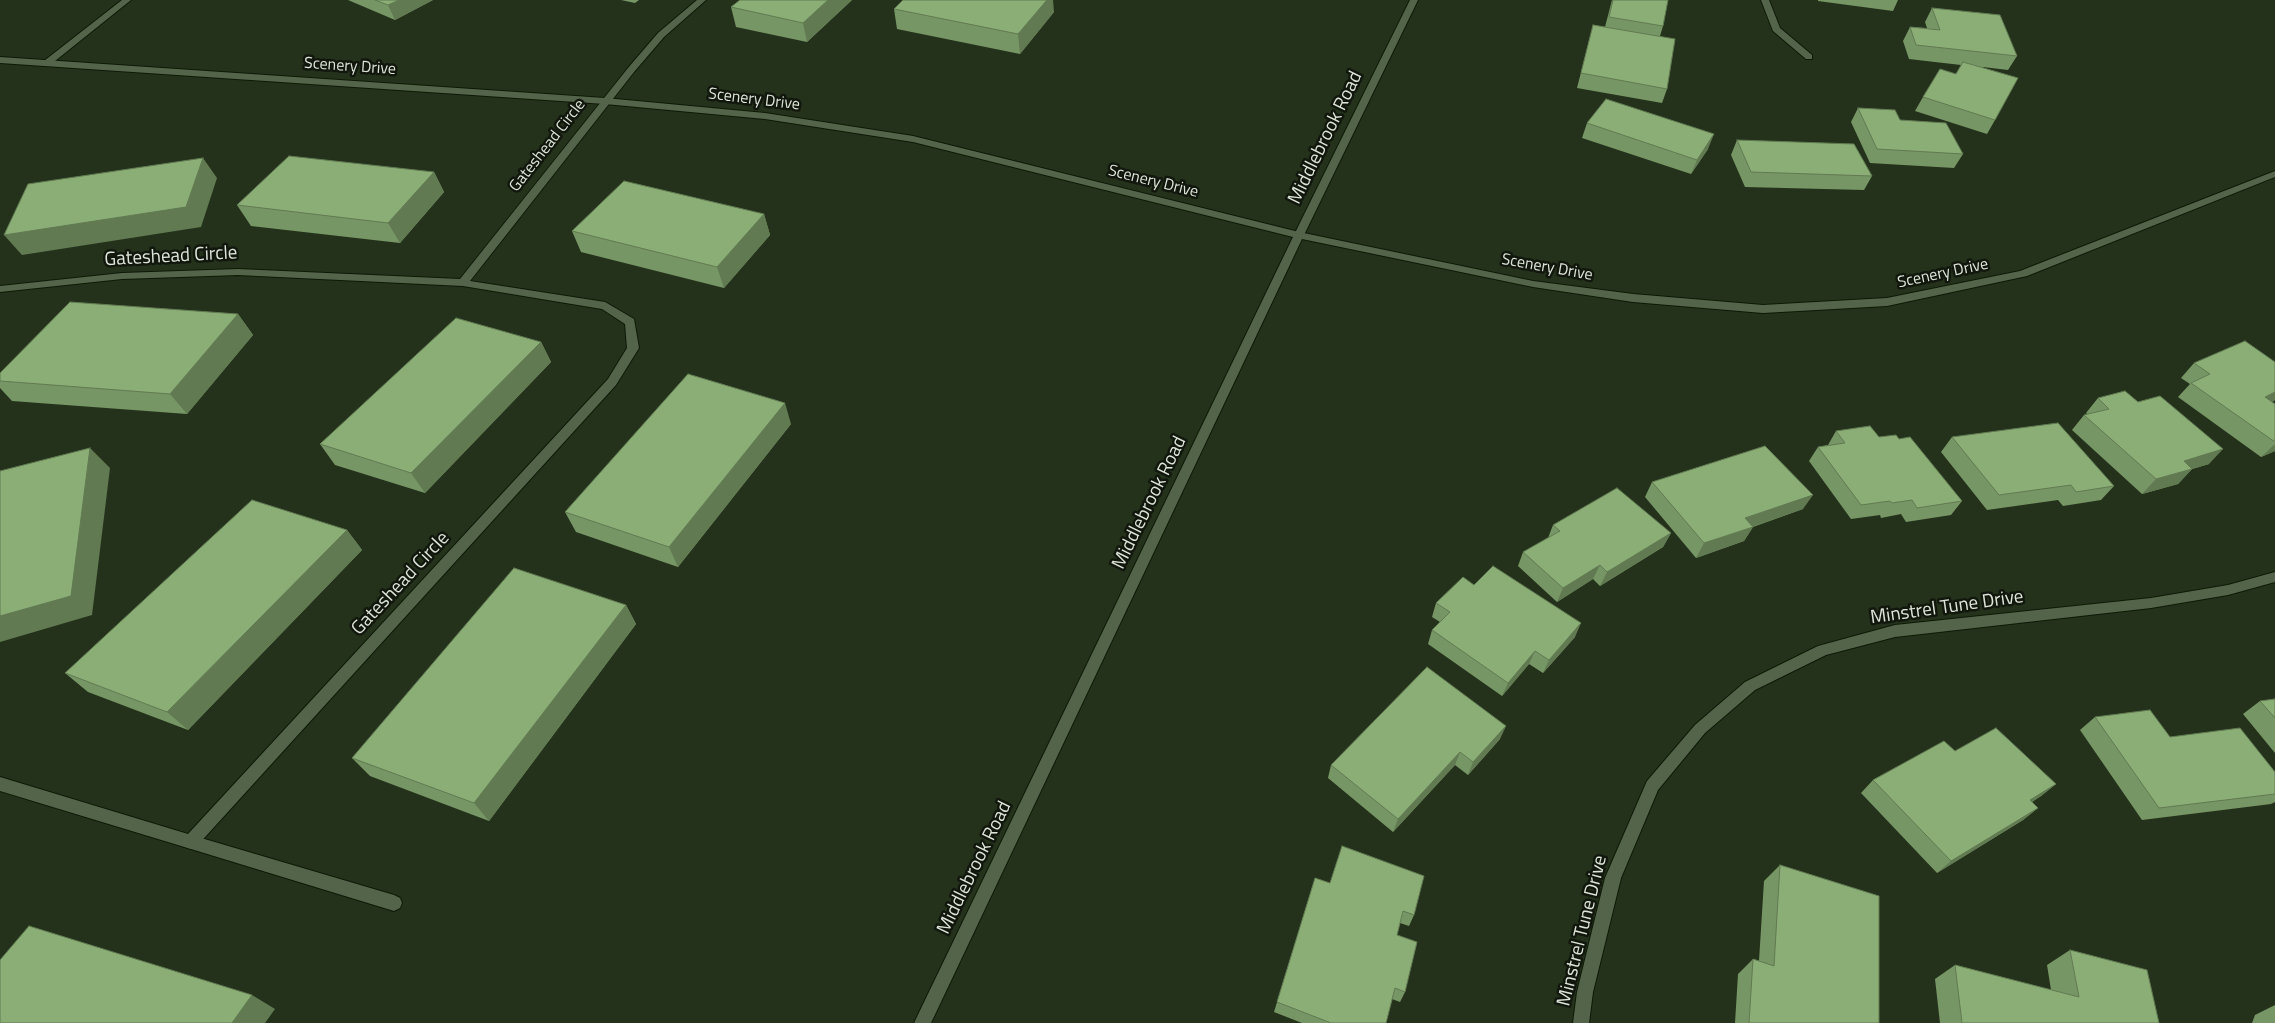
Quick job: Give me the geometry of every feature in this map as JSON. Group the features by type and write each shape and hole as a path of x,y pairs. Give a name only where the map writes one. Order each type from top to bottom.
{"street":[{"path":"47,63 127,0"},
{"name":"Gateshead Circle","path":"463,284 605,101 661,35 702,0"},
{"name":"Middlebrook Road","path":"922,1023 1299,235 1414,0"},
{"path":"1765,0 1776,29 1809,57"},
{"name":"Scenery Drive","path":"0,60 605,101 765,116 913,139 1299,235 1533,284 1632,298 1763,309 1877,302 2023,274 2275,174"},
{"name":"Gateshead Circle","path":"0,289 122,276 238,272 463,284 604,306 630,322 633,348 612,382 191,842"},
{"name":"Minstrel Tune Drive","path":"1581,1023 1585,992 1613,878 1652,786 1700,729 1750,686 1823,650 1895,631 2151,604 2228,590 2275,577"},
{"path":"0,784 394,903"}],"building":[{"path":"375,0 399,0 388,5"},
{"path":"740,0 828,0 803,23 731,7"},
{"path":"903,0 1047,0 1018,34 894,9"},
{"path":"1613,0 1668,0 1663,26 1609,17"},
{"path":"1932,8 2000,15 2017,56 1916,45 1910,27 1940,30"},
{"path":"1593,25 1675,39 1667,89 1581,73"},
{"path":"1963,62 2018,78 1995,120 1923,97 1940,69 1956,74"},
{"path":"1606,99 1714,134 1697,160 1587,123"},
{"path":"1858,108 1895,110 1900,120 1946,123 1963,154 1877,149"},
{"path":"1737,140 1854,144 1872,176 1751,172"},
{"path":"289,156 434,172 388,223 237,205"},
{"path":"203,158 186,207 4,235 28,184"},
{"path":"624,181 764,214 717,267 572,231"},
{"path":"70,302 238,314 170,394 0,381 0,373"},
{"path":"456,318 541,342 411,473 320,444"},
{"path":"2245,341 2275,362 2275,392 2265,397 2275,404 2275,442 2191,383 2210,374 2194,363"},
{"path":"688,374 785,403 669,547 565,512"},
{"path":"2125,391 2138,402 2160,396 2223,449 2184,461 2192,469 2156,479 2084,415 2109,409 2098,398"},
{"path":"2058,423 2114,486 2076,492 2071,485 1999,495 1952,437"},
{"path":"1870,426 1879,437 1896,435 1899,439 1910,437 1962,501 1917,508 1912,500 1861,505 1818,447 1845,443 1836,431"},
{"path":"1765,446 1813,495 1745,518 1753,527 1704,543 1652,482"},
{"path":"90,448 71,596 0,616 0,471"},
{"path":"1617,488 1671,533 1607,572 1600,565 1563,588 1523,552 1560,531 1553,525"},
{"path":"252,500 347,530 167,712 65,673"},
{"path":"1493,566 1581,623 1549,660 1535,651 1508,683 1432,630 1450,612 1436,603 1463,577 1474,585"},
{"path":"514,568 626,605 474,803 352,758"},
{"path":"1427,667 1506,726 1473,762 1460,752 1398,819 1331,765"},
{"path":"2275,699 2275,718 2260,701"},
{"path":"2150,710 2170,737 2240,728 2275,772 2275,794 2159,808 2095,717"},
{"path":"1996,728 2056,784 2030,800 2038,808 1951,861 1873,780 1944,741 1955,751"},
{"path":"1342,846 1424,876 1414,915 1403,911 1397,935 1417,942 1405,992 1395,988 1386,1023 1331,1023 1277,1002 1315,878 1330,883"},
{"path":"1780,865 1879,896 1879,1023 1749,1023 1753,959 1774,966"},
{"path":"29,926 252,995 232,1023 0,1023 0,960"},
{"path":"2070,950 2147,970 2159,1023 1962,1023 1955,965 2079,997"}]}
